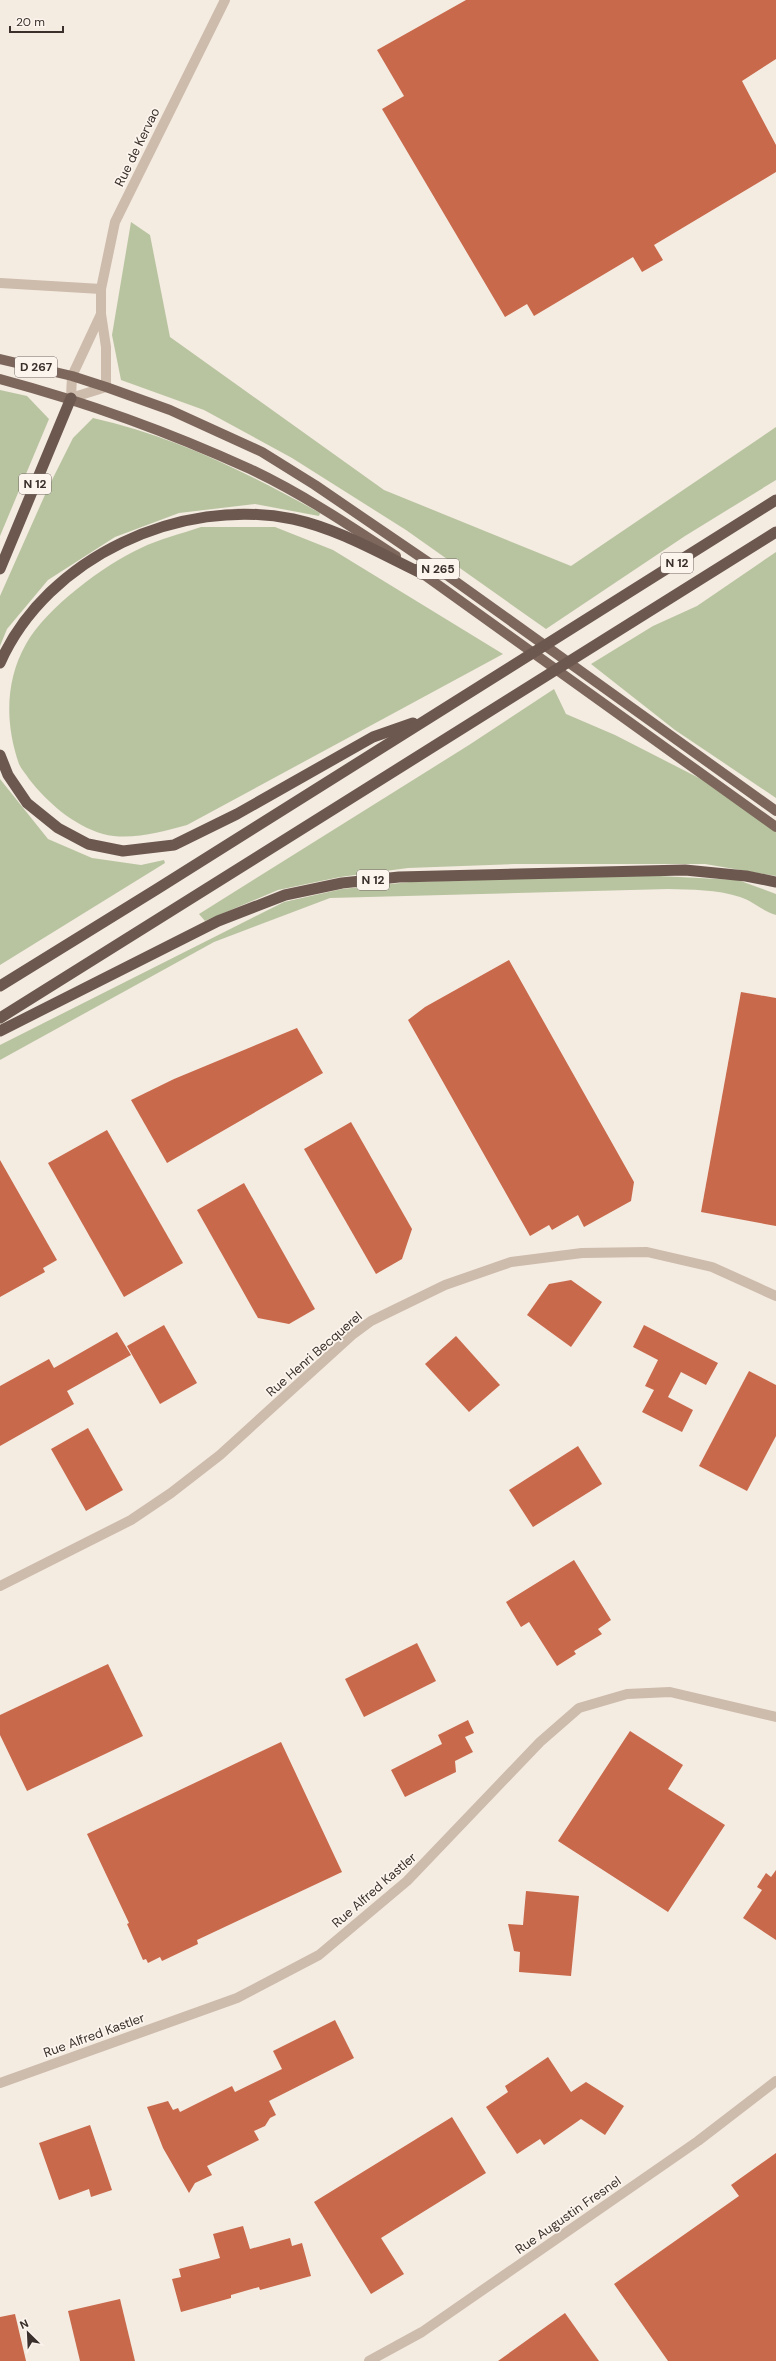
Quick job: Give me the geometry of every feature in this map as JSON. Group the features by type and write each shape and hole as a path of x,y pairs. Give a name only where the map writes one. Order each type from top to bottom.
{"highway":[{"name":"N 12","path":"0,569 70,398"},
{"name":"N 12","path":"0,986 506,671 776,500"},
{"path":"0,662 9,641 33,608 70,576 109,548 149,530 192,518 247,515 292,519 333,531 423,574"},
{"name":"N 12","path":"0,1018 776,532"},
{"path":"0,754 8,775 26,803 58,828 88,844 123,851 174,844 237,814 373,737 433,716"},
{"name":"N 12","path":"0,1031 218,921 286,895 342,883 399,877 685,870 746,876 776,882"}],"main road":[{"name":"D 267","path":"0,359 72,376"},
{"name":"N 265","path":"72,376 170,410 262,452 315,485 441,571 776,811"},
{"name":"D 267","path":"0,379 70,398"},
{"name":"N 265","path":"70,398 114,413 251,470 335,516 423,574 776,827"}],"street":[{"name":"Rue de Kervao","path":"101,314 102,289 115,222 225,0"},
{"path":"0,283 102,289"},
{"path":"101,314 106,347 106,387 70,398 72,376 101,314"},
{"name":"Rue Henri Becquerel","path":"0,1586 131,1520 220,1455 352,1335 371,1321 445,1285 511,1262 582,1253 647,1252 712,1268 776,1296"},
{"name":"Rue Alfred Kastler","path":"0,2083 237,1998 319,1955 407,1881 540,1742 579,1708 627,1694 670,1692 776,1717"},
{"name":"Rue Augustin Fresnel","path":"369,2361 428,2328 698,2141 776,2081"}],"green space":[{"path":"131,222 150,235 170,337 384,490 571,566 776,427 776,480 685,536 546,629 406,530 292,458 204,410 121,380 112,335"},
{"path":"0,390 27,396 49,419 0,536"},
{"path":"93,418 153,435 210,457 293,498 320,513 319,516 255,504 179,513 115,537 48,580 7,629 0,646 0,596 48,488 73,438"},
{"path":"201,527 275,527 333,550 503,654 187,825 156,833 124,837 103,834 92,830 71,819 53,805 36,788 19,764 11,734 9,703 14,673 19,658 35,630 47,616 61,602 94,576 110,565 148,545"},
{"path":"776,552 776,798 675,730 591,664 653,626 697,606"},
{"path":"554,689 566,714 615,735 701,779 776,831 776,876 705,864 514,864 408,868 340,877 278,890 205,921 199,914 469,745"},
{"path":"0,779 48,839 92,858 141,865 164,860 165,863 0,965"},
{"path":"640,875 738,880 776,894 776,915 749,901 731,894 695,890 668,889 330,898 214,942 0,1060 0,1045 284,902 342,889 410,882"}],"building":[{"path":"466,0 776,0 776,59 742,81 776,145 776,172 654,245 663,260 642,272 633,257 534,316 527,304 505,317 382,109 404,96 377,50"},
{"path":"509,960 634,1182 631,1201 584,1227 578,1215 552,1230 549,1225 530,1236 408,1020 425,1007"},
{"path":"741,992 776,998 776,1226 701,1212"},
{"path":"297,1028 323,1073 167,1163 131,1100 174,1079"},
{"path":"351,1122 412,1229 402,1259 376,1274 304,1149"},
{"path":"107,1130 183,1263 124,1297 48,1163"},
{"path":"0,1160 57,1260 43,1268 45,1272 0,1297"},
{"path":"244,1183 315,1309 289,1324 258,1318 197,1210"},
{"path":"571,1280 602,1302 571,1347 527,1315 549,1284"},
{"path":"164,1325 197,1383 160,1404 127,1346"},
{"path":"644,1325 718,1363 706,1385 681,1372 668,1397 693,1410 682,1432 642,1412 654,1390 645,1386 658,1360 633,1347"},
{"path":"117,1332 131,1355 67,1391 74,1404 0,1446 0,1386 49,1359 54,1368"},
{"path":"456,1336 500,1385 469,1412 425,1364"},
{"path":"749,1371 776,1385 776,1436 747,1491 699,1466"},
{"path":"88,1428 123,1490 86,1511 51,1449"},
{"path":"578,1446 602,1484 533,1527 509,1490"},
{"path":"574,1560 611,1620 598,1629 602,1634 574,1651 576,1654 557,1666 529,1622 521,1627 506,1602"},
{"path":"417,1643 436,1681 364,1717 345,1679"},
{"path":"108,1664 143,1736 27,1791 0,1735 0,1715"},
{"path":"468,1720 474,1733 465,1737 473,1752 455,1761 456,1772 405,1797 391,1770 442,1744 438,1735"},
{"path":"630,1731 683,1765 668,1789 725,1825 668,1912 558,1841"},
{"path":"281,1742 342,1872 197,1940 198,1944 162,1961 160,1957 148,1963 146,1959 143,1960 127,1924 129,1923 87,1834"},
{"path":"776,1870 776,1940 743,1918 762,1890 757,1887 766,1873 771,1877"},
{"path":"526,1891 579,1896 571,1976 519,1972 520,1952 514,1951 508,1924 523,1925"},
{"path":"335,2020 354,2058 269,2101 276,2115 270,2118 265,2126 254,2131 259,2140 207,2166 212,2175 195,2183 189,2193 163,2148 147,2107 168,2101 173,2110 178,2108 180,2112 232,2086 235,2092 282,2069 273,2051"},
{"path":"548,2057 571,2092 586,2082 624,2106 605,2135 581,2119 544,2145 540,2139 517,2154 486,2107 508,2092 505,2086"},
{"path":"452,2117 486,2173 381,2238 404,2274 371,2294 314,2202"},
{"path":"90,2125 112,2190 91,2197 89,2189 59,2200 39,2143"},
{"path":"776,2153 776,2361 668,2361 614,2284 739,2196 731,2185"},
{"path":"243,2226 250,2249 290,2238 292,2246 302,2243 311,2276 260,2290 259,2287 231,2295 231,2298 181,2312 172,2279 181,2277 179,2269 220,2258 213,2234"},
{"path":"120,2299 135,2361 80,2361 68,2311"},
{"path":"565,2313 599,2361 498,2361"},
{"path":"15,2314 26,2361 0,2361 0,2317"}]}
